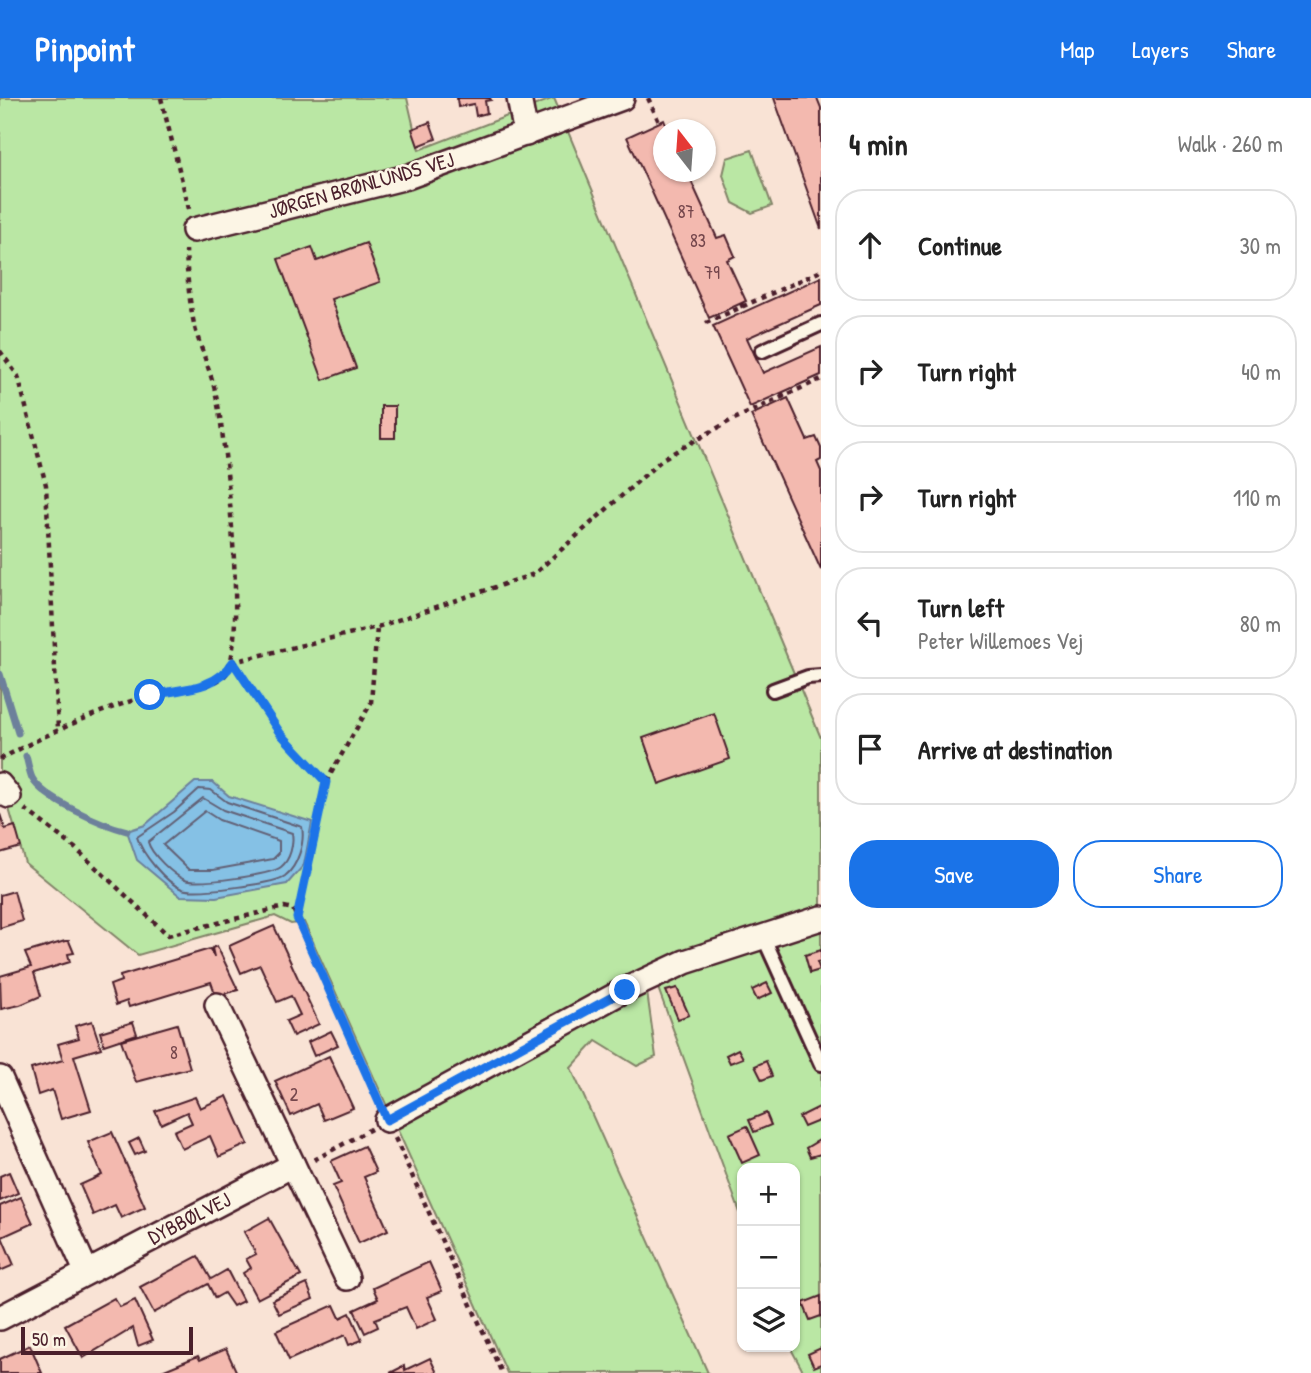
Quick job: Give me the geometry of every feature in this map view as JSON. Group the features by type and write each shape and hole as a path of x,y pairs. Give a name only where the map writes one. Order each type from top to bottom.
{"street":[{"path":"519,98 526,134"},
{"name":"JØRGEN BRØNLUNDS VEJ","path":"194,230 407,177 622,98"},
{"path":"387,1120 625,990 685,962 821,918"},
{"path":"217,1005 347,1278"},
{"path":"0,1079 86,1272"},
{"name":"DYBBØLVEJ","path":"0,1318 293,1165"}],"lane":[{"path":"762,351 821,324"},
{"path":"773,690 808,677 821,676"},
{"path":"762,936 821,1064"}],"path":[{"path":"0,759 58,729 150,695 208,684 225,676 233,662 236,601 224,446 216,394 194,326 187,285 186,247 194,230 161,98"},
{"path":"648,98 658,119"},
{"path":"706,323 821,271"},
{"path":"0,351 18,376 46,485 58,729"},
{"path":"233,662 377,627 534,574 664,458 730,421 821,379"},
{"path":"297,918 326,782 371,703 377,627"},
{"path":"233,662 280,733 326,782"},
{"path":"5,791 75,848 168,935 284,907 293,909 502,1373"},
{"path":"293,1165 307,1164 387,1120"}],"green space":[{"path":"0,98 407,98 419,150 554,98 821,738 821,1373 804,1373 793,1352 800,1352 800,1163 737,1163 737,1204 658,988 647,992 656,1057 637,1066 596,1041 571,1068 708,1373 507,1373 304,922 291,924 275,916 138,955 25,863 0,778"},
{"path":"752,150 772,206 752,213 733,203 723,175 727,158"}],"water":[{"path":"195,782 213,782 229,796 312,822 304,865 287,884 216,897 180,896 137,860 127,831 145,825"}],"building":[{"path":"457,98 491,100 485,101 487,113 476,116 474,104 458,107"},
{"path":"774,98 817,98 821,108 821,229"},
{"path":"430,122 436,139 418,146 412,129"},
{"path":"653,125 653,182 692,182 717,238 726,235 735,256 727,260 746,301 709,318 627,137"},
{"path":"366,243 380,282 331,299 356,368 323,380 278,259 312,247 317,261"},
{"path":"821,277 821,305 747,338 763,373 821,347 821,375 750,407 713,326"},
{"path":"788,398 807,440 816,437 821,448 821,460 817,462 821,471 821,570 751,415"},
{"path":"381,406 395,406 395,438 381,438"},
{"path":"714,713 730,759 659,784 643,738"},
{"path":"0,814 5,829 15,826 21,847 0,853"},
{"path":"14,891 22,921 0,928 0,895"},
{"path":"274,926 319,1024 293,1036 286,1021 300,1015 291,996 277,1002 260,965 241,973 229,946"},
{"path":"69,941 74,953 68,954 70,962 34,973 41,996 1,1009 0,976 31,967 25,953"},
{"path":"217,946 238,990 216,996 211,982 129,1007 127,1001 116,1005 110,985 121,981 120,976 210,949 214,957 212,948"},
{"path":"821,950 821,961 817,962 820,970 810,973 805,955"},
{"path":"767,983 772,993 757,1000 752,990"},
{"path":"677,988 689,1015 678,1019 666,991"},
{"path":"92,1021 101,1048 74,1056 91,1110 61,1119 52,1090 38,1095 31,1069 63,1060 58,1044 79,1038 75,1026"},
{"path":"133,1022 137,1034 104,1045 100,1032"},
{"path":"177,1024 190,1068 136,1082 121,1040"},
{"path":"331,1031 338,1045 314,1056 308,1042"},
{"path":"738,1049 743,1058 730,1063 726,1055"},
{"path":"329,1056 353,1108 324,1120 317,1104 291,1116 275,1081"},
{"path":"766,1061 772,1076 762,1080 755,1066"},
{"path":"227,1096 248,1144 219,1157 210,1136 182,1149 174,1131 192,1123 187,1112 161,1124 155,1111 195,1097 200,1108"},
{"path":"821,1106 821,1120 804,1127 799,1117"},
{"path":"766,1113 771,1125 754,1132 749,1120"},
{"path":"747,1126 760,1155 742,1163 729,1134"},
{"path":"112,1132 145,1207 121,1218 115,1205 93,1215 80,1185 102,1175 88,1142"},
{"path":"139,1138 145,1151 135,1155 129,1143"},
{"path":"821,1139 821,1154 810,1157 806,1148"},
{"path":"364,1146 376,1172 364,1177 388,1230 359,1243 333,1186 341,1183 331,1161"},
{"path":"9,1172 18,1193 0,1201 0,1176"},
{"path":"21,1197 33,1223 2,1237 14,1265 0,1271 0,1206"},
{"path":"269,1218 301,1276 257,1299 243,1273 251,1268 246,1259 256,1254 244,1232"},
{"path":"198,1256 211,1279 227,1270 243,1301 233,1306 224,1293 215,1298 208,1284 154,1313 140,1287"},
{"path":"429,1262 442,1291 427,1297 437,1319 416,1329 406,1307 375,1319 378,1327 365,1333 354,1310 378,1299 373,1288"},
{"path":"307,1284 313,1299 279,1314 272,1300"},
{"path":"821,1296 821,1316 810,1320 803,1303"},
{"path":"114,1298 120,1307 135,1300 153,1340 138,1346 133,1328 83,1358 65,1325"},
{"path":"334,1305 340,1318 350,1313 362,1340 349,1345 345,1335 289,1360 276,1331"},
{"path":"30,1345 42,1373 0,1373 0,1359"},
{"path":"821,1348 821,1364 814,1367 808,1354"},
{"path":"226,1349 237,1373 157,1373 198,1356 200,1360"},
{"path":"430,1358 437,1373 390,1373 404,1366 405,1370"}],"waterway":[{"path":"0,674 18,733"},
{"path":"26,756 32,778 49,795 90,817 127,831"}],"route":[{"path":"150,695 208,684 225,676 233,662 280,733 326,782 297,918 387,1120 625,990"}]}
